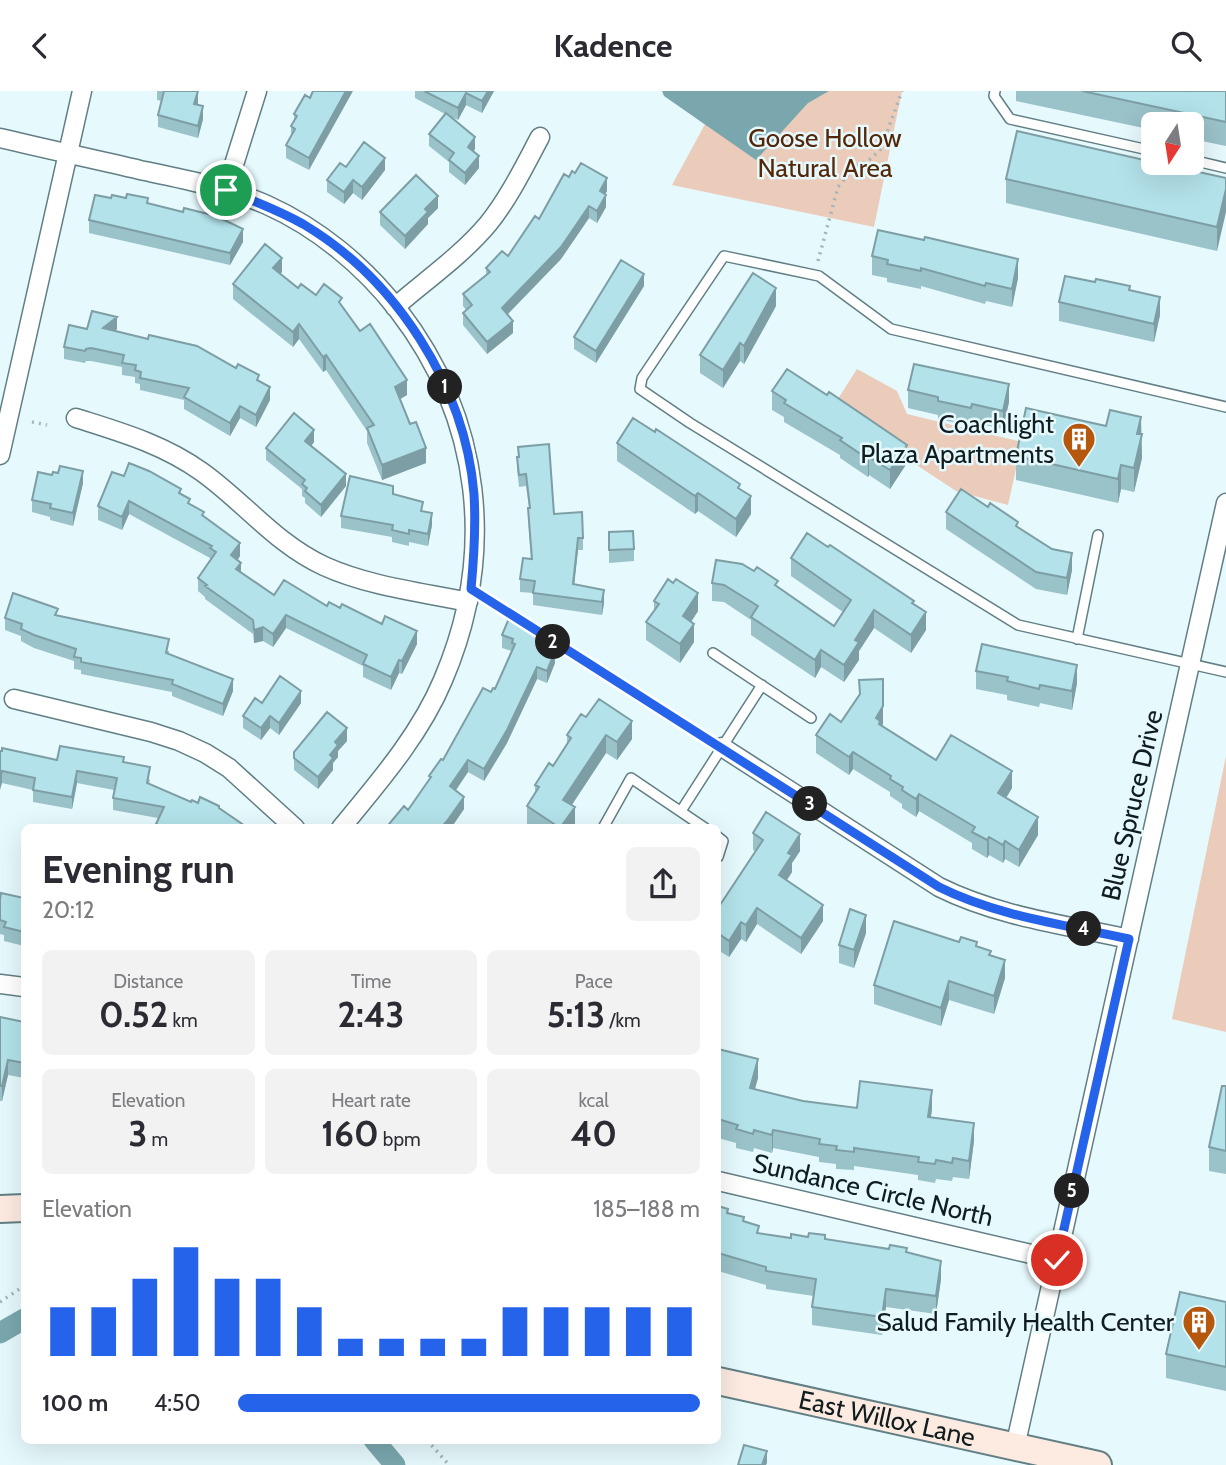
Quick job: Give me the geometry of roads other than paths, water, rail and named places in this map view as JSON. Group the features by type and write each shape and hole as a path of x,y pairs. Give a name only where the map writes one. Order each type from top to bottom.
{"main road":[{"path":"0,1209 21,1207"},
{"name":"East Willox Lane","path":"721,1382 1098,1465"}],"street":[{"path":"0,455 82,91"},
{"path":"226,190 257,91"},
{"path":"395,307 457,255 488,224 515,185 540,137"},
{"path":"0,138 226,190 267,205 305,225 341,251 383,290 418,336 434,363 452,403 466,446 474,492 476,543 469,595 450,662 421,722 386,772 344,824"},
{"path":"76,418 149,442 176,455 204,473 281,540 324,566 380,584 469,595"},
{"name":"Blue Spruce Drive","path":"1015,1447 1226,503"},
{"path":"14,699 151,732 197,749 229,768 291,824"},
{"path":"722,747 958,897 999,910 1129,939"},
{"path":"0,984 21,988"},
{"name":"Sundance Circle North","path":"721,1182 1057,1260"}],"lane":[{"path":"995,91 994,96 1010,119 1141,148"},
{"path":"1204,163 1226,168"},
{"path":"1226,407 891,329 819,276 724,255 642,379 640,389 690,423 1017,625 1226,672"},
{"path":"1077,639 1098,535"},
{"path":"713,653 811,718"},
{"path":"681,811 762,685"},
{"path":"605,824 631,778 699,824"}],"water":[{"path":"662,91 829,91 808,103 756,160 664,96"}],"waterway":[{"path":"0,1333 21,1321"},
{"path":"377,1444 395,1465"}],"place":[{"name":"Coachlight Plaza Apartments","path":"1079,469"},
{"name":"Salud Family Health Center","path":"1199,1352"}],"park label":[{"name":"Goose Hollow Natural Area","path":"825,152"}]}
